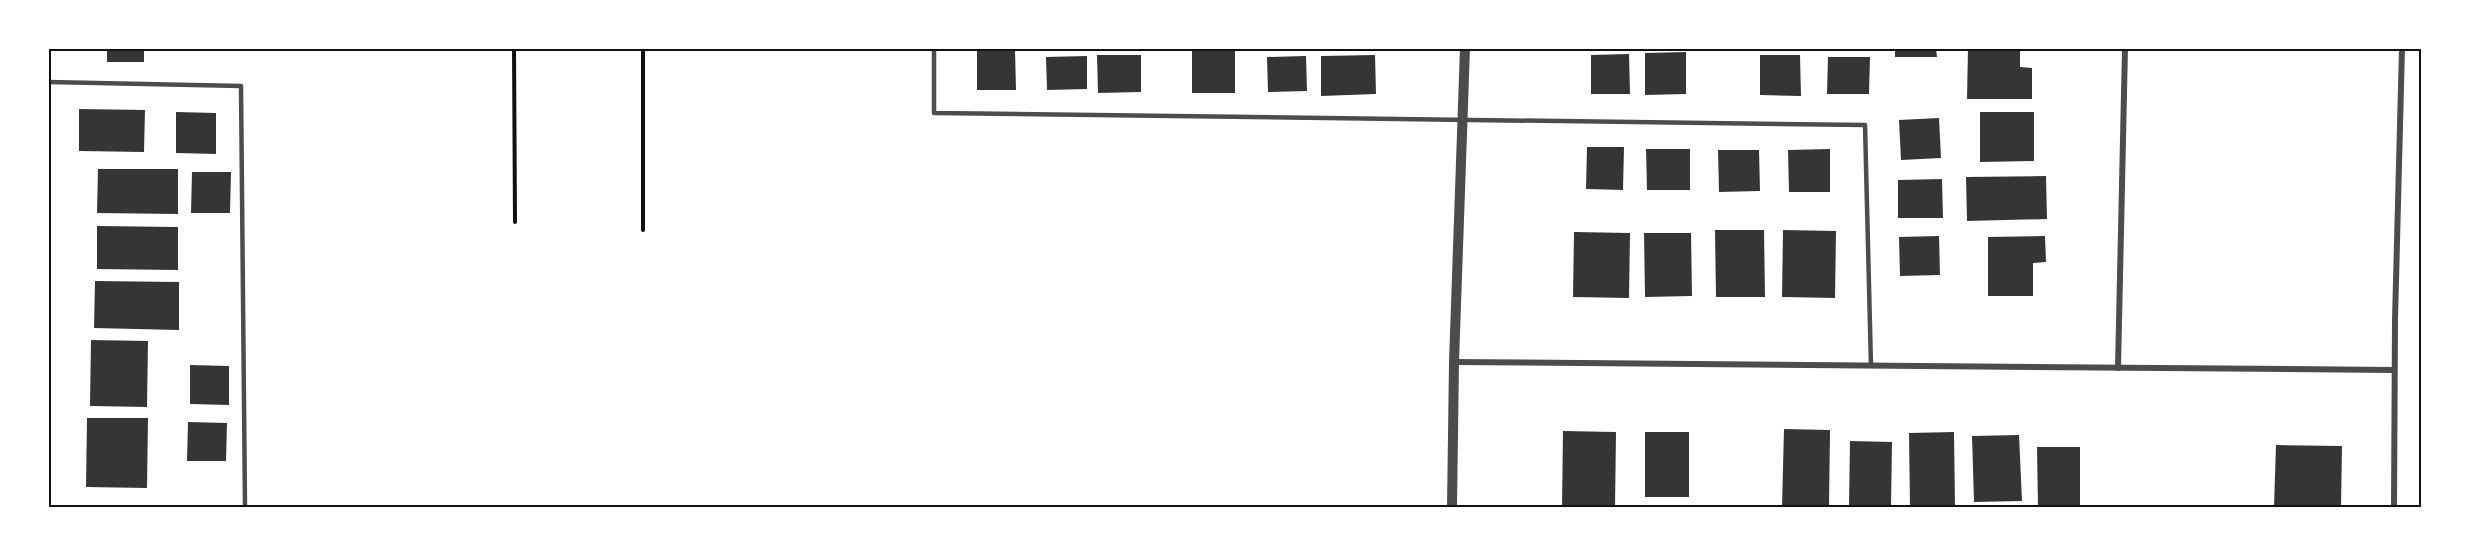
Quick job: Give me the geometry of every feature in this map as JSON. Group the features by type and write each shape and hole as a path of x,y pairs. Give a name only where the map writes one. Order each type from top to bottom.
{"street":[{"path":"1452,507 1454,362 1465,48"},
{"path":"2118,368 2125,48"},
{"path":"2394,507 2394,370 2402,48"},
{"path":"1454,362 2394,370"}],"lane":[{"path":"934,48 934,113 1463,118 1865,125 1871,366"},
{"path":"48,82 241,86 245,507"}],"path":[{"path":"514,48 515,222"},
{"path":"643,48 643,230"}],"building":[{"path":"107,48 144,48 144,62 107,62"},
{"path":"1895,48 1936,48 1937,57 1895,57"},
{"path":"1968,48 2020,48 2020,67 2032,68 2032,99 1967,99"},
{"path":"977,49 1015,49 1016,90 977,90"},
{"path":"1192,50 1235,50 1235,93 1192,93"},
{"path":"1686,52 1686,94 1645,95 1645,53"},
{"path":"1629,54 1630,94 1591,94 1591,55"},
{"path":"1097,55 1141,55 1141,92 1098,93"},
{"path":"1375,55 1376,94 1321,96 1321,56"},
{"path":"1760,55 1800,55 1801,96 1760,95"},
{"path":"1087,56 1087,89 1047,90 1046,57"},
{"path":"1306,56 1307,91 1268,92 1267,57"},
{"path":"1828,57 1870,57 1869,94 1827,94"},
{"path":"79,109 145,110 144,152 79,151"},
{"path":"176,112 216,113 216,154 176,153"},
{"path":"1980,112 2034,112 2034,161 1980,162"},
{"path":"1939,118 1941,158 1901,160 1899,120"},
{"path":"1587,147 1624,147 1623,190 1586,189"},
{"path":"1646,149 1690,149 1690,190 1647,190"},
{"path":"1830,149 1830,192 1789,192 1788,150"},
{"path":"1718,150 1759,150 1760,191 1719,192"},
{"path":"98,169 178,169 178,214 97,213"},
{"path":"192,172 231,172 230,213 191,213"},
{"path":"2046,176 2047,219 1967,221 1966,177"},
{"path":"1942,179 1943,218 1898,218 1898,180"},
{"path":"97,226 178,227 178,270 97,269"},
{"path":"1715,230 1764,230 1765,297 1716,297"},
{"path":"1783,230 1836,231 1835,298 1782,297"},
{"path":"1574,232 1630,233 1629,298 1573,297"},
{"path":"1644,233 1691,233 1692,296 1645,297"},
{"path":"1939,236 1940,275 1900,276 1899,237"},
{"path":"2045,236 2046,262 2033,263 2033,296 1988,296 1988,237"},
{"path":"95,281 179,282 179,330 94,328"},
{"path":"91,340 148,341 147,407 90,406"},
{"path":"190,365 229,366 229,405 190,404"},
{"path":"87,418 148,418 147,488 86,487"},
{"path":"188,422 227,423 226,461 187,461"},
{"path":"1784,429 1830,430 1829,507 1782,507"},
{"path":"1563,431 1616,432 1615,507 1562,507"},
{"path":"1645,432 1689,432 1689,497 1645,497"},
{"path":"1954,432 1955,507 1910,507 1909,433"},
{"path":"2019,435 2022,501 1974,502 1972,436"},
{"path":"1850,441 1892,442 1891,507 1849,507"},
{"path":"2276,445 2342,446 2341,507 2274,507"},
{"path":"2037,447 2080,447 2080,507 2038,507"}]}
